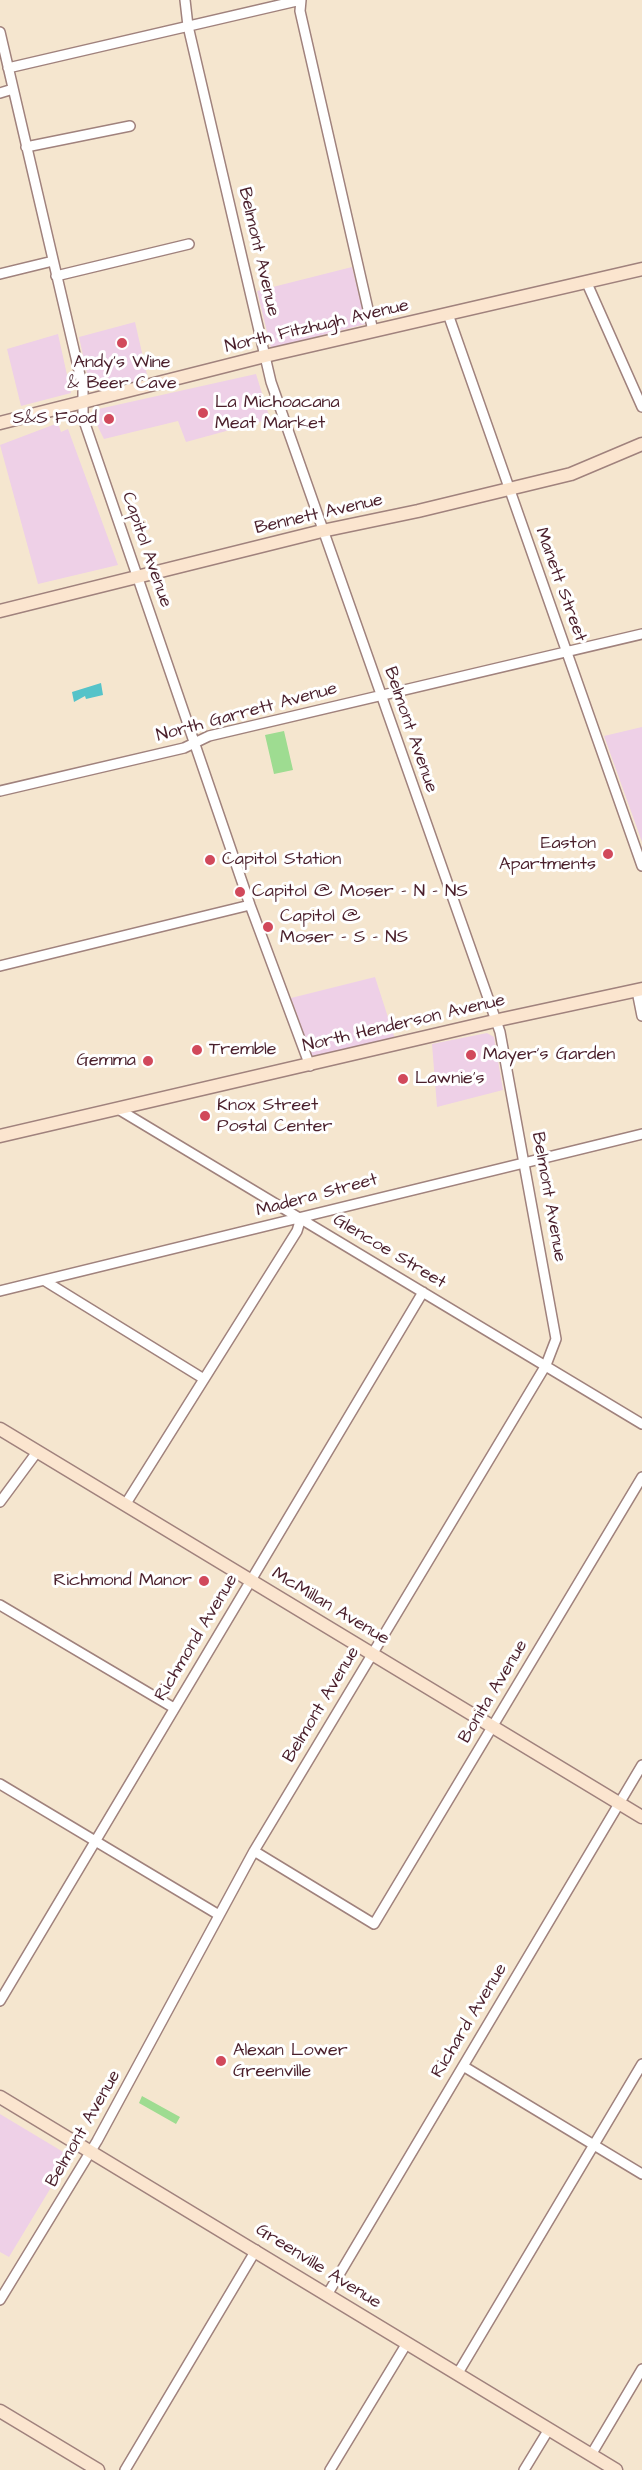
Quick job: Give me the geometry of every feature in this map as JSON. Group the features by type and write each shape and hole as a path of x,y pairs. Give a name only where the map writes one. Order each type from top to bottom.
{"street":[{"name":"Belmont Avenue","path":"0,2300 91,2151 254,1851 546,1365 556,1339 500,1032 494,1021 271,382 188,26 185,0"},
{"path":"8,68 301,0 300,11 373,331"},
{"name":"Capitol Avenue","path":"0,32 83,388 83,418 250,905 310,1066"},
{"path":"0,93 13,89"},
{"path":"26,147 129,126"},
{"path":"56,276 189,244"},
{"path":"0,274 53,261"},
{"name":"North Fitzhugh Avenue","path":"0,423 83,404 265,356 586,280 642,269"},
{"path":"586,280 642,407"},
{"name":"Manett Street","path":"448,314 642,866"},
{"name":"Bennett Avenue","path":"0,611 322,531 509,490 600,464 642,444"},
{"name":"North Garrett Avenue","path":"0,791 184,748 209,736 642,634"},
{"path":"0,966 250,905"},
{"path":"640,990 642,1016"},
{"name":"North Henderson Avenue","path":"0,1136 310,1066 494,1021 640,990"},
{"name":"Glencoe Street","path":"118,1109 642,1424"},
{"name":"Madera Street","path":"0,1291 301,1218 315,1212 642,1134"},
{"path":"125,1505 298,1228 301,1218"},
{"path":"45,1281 204,1379"},
{"name":"Richmond Avenue","path":"0,2001 423,1292"},
{"name":"McMillan Avenue","path":"0,1429 642,1817"},
{"path":"0,1502 36,1452"},
{"name":"Bonita Avenue","path":"254,1851 374,1924 642,1477"},
{"path":"0,1605 174,1708"},
{"name":"Richard Avenue","path":"327,2295 642,1765"},
{"path":"0,1784 219,1915"},
{"path":"458,2373 642,2064"},
{"path":"463,2066 642,2174"},
{"name":"Greenville Avenue","path":"0,2097 616,2470"},
{"path":"125,2470 256,2250"},
{"path":"330,2470 407,2343"},
{"path":"591,2455 642,2369"},
{"path":"0,2411 98,2470"},
{"path":"524,2470 549,2429"}],"shaded area":[{"path":"352,267 366,324 271,348 257,291"},
{"path":"135,322 148,379 104,391 90,387 79,337"},
{"path":"58,334 71,393 21,406 7,349"},
{"path":"256,374 270,419 186,442 178,421 104,439 95,421 94,410"},
{"path":"58,423 61,432 68,429 118,565 38,584 0,445"},
{"path":"642,727 642,842 604,736"},
{"path":"375,977 396,1042 318,1058 312,1056 291,998"},
{"path":"487,1033 494,1037 503,1090 437,1107 432,1044"},
{"path":"0,2114 70,2156 9,2257 0,2252"}],"green space":[{"path":"284,731 293,770 274,774 265,735"},
{"path":"142,2096 180,2117 176,2124 139,2103"}],"water":[{"path":"101,683 103,695 86,699 85,696 74,702 72,692"}],"place":[{"name":"Andy's Wine & Beer Cave","path":"122,343"},
{"name":"La Michoacana Meat Market","path":"203,413"},
{"name":"S&S Food","path":"109,419"},
{"name":"Easton Apartments","path":"608,854"},
{"name":"Capitol Station","path":"210,860"},
{"name":"Capitol @ Moser - N - NS","path":"240,892"},
{"name":"Capitol @ Moser - S - NS","path":"268,927"},
{"name":"Tremble","path":"197,1050"},
{"name":"Mayer's Garden","path":"471,1055"},
{"name":"Gemma","path":"148,1061"},
{"name":"Lawnie's","path":"403,1079"},
{"name":"Knox Street Postal Center","path":"205,1116"},
{"name":"Richmond Manor","path":"204,1581"},
{"name":"Alexan Lower Greenville","path":"221,2061"}]}
